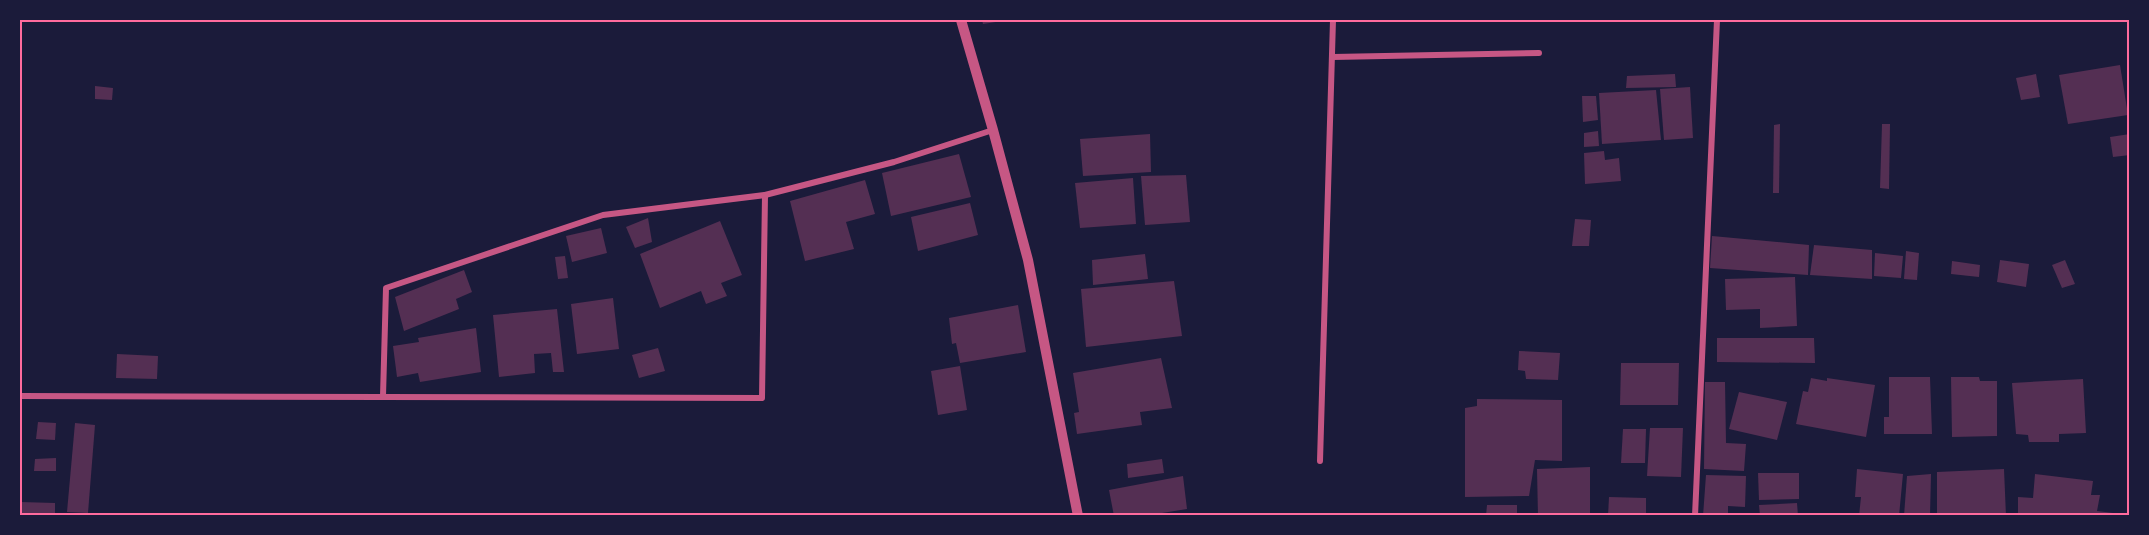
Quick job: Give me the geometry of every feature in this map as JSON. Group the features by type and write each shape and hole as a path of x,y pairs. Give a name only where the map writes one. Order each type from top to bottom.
{"street":[{"path":"961,20 1028,260 1078,516"},
{"path":"1320,461 1333,20"},
{"path":"1695,516 1717,20"},
{"path":"1333,57 1539,54"},
{"path":"383,396 386,288 603,215 765,195 894,162 993,130"},
{"path":"20,396 762,398 765,195"}],"building":[{"path":"982,20 1002,20 1002,21 983,24"},
{"path":"2120,65 2128,115 2068,124 2059,75"},
{"path":"1675,74 1676,87 1626,88 1627,76"},
{"path":"2036,74 2040,97 2021,100 2016,78"},
{"path":"95,86 113,88 112,100 95,99"},
{"path":"1690,87 1693,138 1664,140 1660,89"},
{"path":"1656,90 1661,140 1602,144 1599,93"},
{"path":"1582,96 1596,96 1598,120 1583,122"},
{"path":"1780,124 1779,193 1773,193 1774,125"},
{"path":"1882,124 1890,124 1889,189 1880,188"},
{"path":"1598,131 1599,146 1584,147 1584,133"},
{"path":"1150,134 1151,172 1083,176 1080,139"},
{"path":"2130,134 2130,155 2113,157 2110,137"},
{"path":"1604,151 1605,160 1619,158 1621,181 1585,184 1584,153"},
{"path":"959,154 971,197 891,216 882,173"},
{"path":"1186,175 1190,222 1145,225 1141,176"},
{"path":"1133,178 1136,224 1080,228 1075,183"},
{"path":"865,180 875,214 846,222 854,249 805,261 790,201"},
{"path":"970,203 978,235 918,251 911,217"},
{"path":"648,218 652,242 635,248 626,227"},
{"path":"1575,219 1591,220 1589,246 1572,246"},
{"path":"720,221 742,275 721,283 727,296 706,304 701,291 660,308 640,254"},
{"path":"601,228 607,253 572,262 566,236"},
{"path":"1712,236 1809,245 1808,275 1710,268"},
{"path":"1814,245 1872,250 1872,279 1810,275"},
{"path":"1906,251 1919,253 1917,280 1904,279"},
{"path":"1875,253 1903,256 1901,278 1874,276"},
{"path":"1145,254 1148,279 1093,285 1092,260"},
{"path":"565,256 568,278 558,279 555,257"},
{"path":"2000,260 2029,264 2026,287 1997,282"},
{"path":"2065,260 2075,284 2062,288 2052,265"},
{"path":"1952,261 1980,265 1979,277 1951,274"},
{"path":"464,270 472,292 456,299 459,309 404,331 395,297"},
{"path":"1795,277 1797,326 1760,328 1760,309 1726,310 1725,279"},
{"path":"1174,281 1182,336 1086,347 1081,289"},
{"path":"613,298 619,349 577,354 571,304"},
{"path":"1018,305 1026,352 960,363 956,343 952,344 949,318"},
{"path":"557,309 564,372 553,372 551,353 534,354 535,373 499,377 493,315"},
{"path":"476,328 481,372 420,382 418,373 397,377 393,346 419,342 418,338"},
{"path":"1717,338 1814,338 1815,363 1717,362"},
{"path":"658,348 665,371 639,378 632,355"},
{"path":"1519,351 1560,353 1558,380 1526,379 1525,371 1518,370"},
{"path":"117,354 158,356 157,379 116,378"},
{"path":"1161,358 1172,408 1140,412 1142,425 1077,434 1074,413 1079,412 1073,373"},
{"path":"1621,363 1679,363 1678,405 1620,405"},
{"path":"960,366 967,410 938,415 931,371"},
{"path":"1889,377 1930,377 1932,434 1884,434 1884,417 1889,417"},
{"path":"1951,377 1979,377 1980,381 1997,381 1997,436 1952,437"},
{"path":"1811,378 1875,385 1866,437 1796,424 1803,391 1808,392"},
{"path":"2083,379 2086,433 2059,434 2059,442 2029,442 2028,435 2016,434 2012,383"},
{"path":"1705,382 1725,382 1726,443 1746,444 1744,471 1704,469"},
{"path":"1739,392 1787,402 1777,440 1729,429"},
{"path":"1477,399 1562,400 1562,461 1535,460 1529,496 1465,497 1465,408 1477,406"},
{"path":"38,422 56,423 55,440 36,439"},
{"path":"75,423 95,425 88,513 67,512"},
{"path":"1650,428 1683,428 1681,477 1647,476"},
{"path":"1623,429 1646,429 1645,463 1621,463"},
{"path":"56,458 56,471 34,471 35,459"},
{"path":"1162,459 1164,473 1128,478 1127,464"},
{"path":"1590,467 1590,516 1538,516 1537,469"},
{"path":"1857,469 1903,474 1899,516 1859,516 1861,497 1855,497"},
{"path":"2004,469 2006,516 1937,516 1937,472"},
{"path":"1758,473 1799,473 1799,499 1759,500"},
{"path":"1931,474 1930,516 1904,516 1907,476"},
{"path":"2035,474 2093,481 2091,495 2100,495 2097,511 2113,513 2113,516 2018,516 2018,497 2033,498"},
{"path":"1706,475 1746,476 1745,507 1728,506 1728,516 1703,516"},
{"path":"1183,476 1187,509 1162,513 1162,516 1114,516 1109,490"},
{"path":"1609,497 1646,498 1646,516 1608,516"},
{"path":"20,502 55,503 55,516 20,516"},
{"path":"1797,503 1798,516 1760,516 1759,505"},
{"path":"1487,505 1517,505 1517,516 1486,516"}]}
